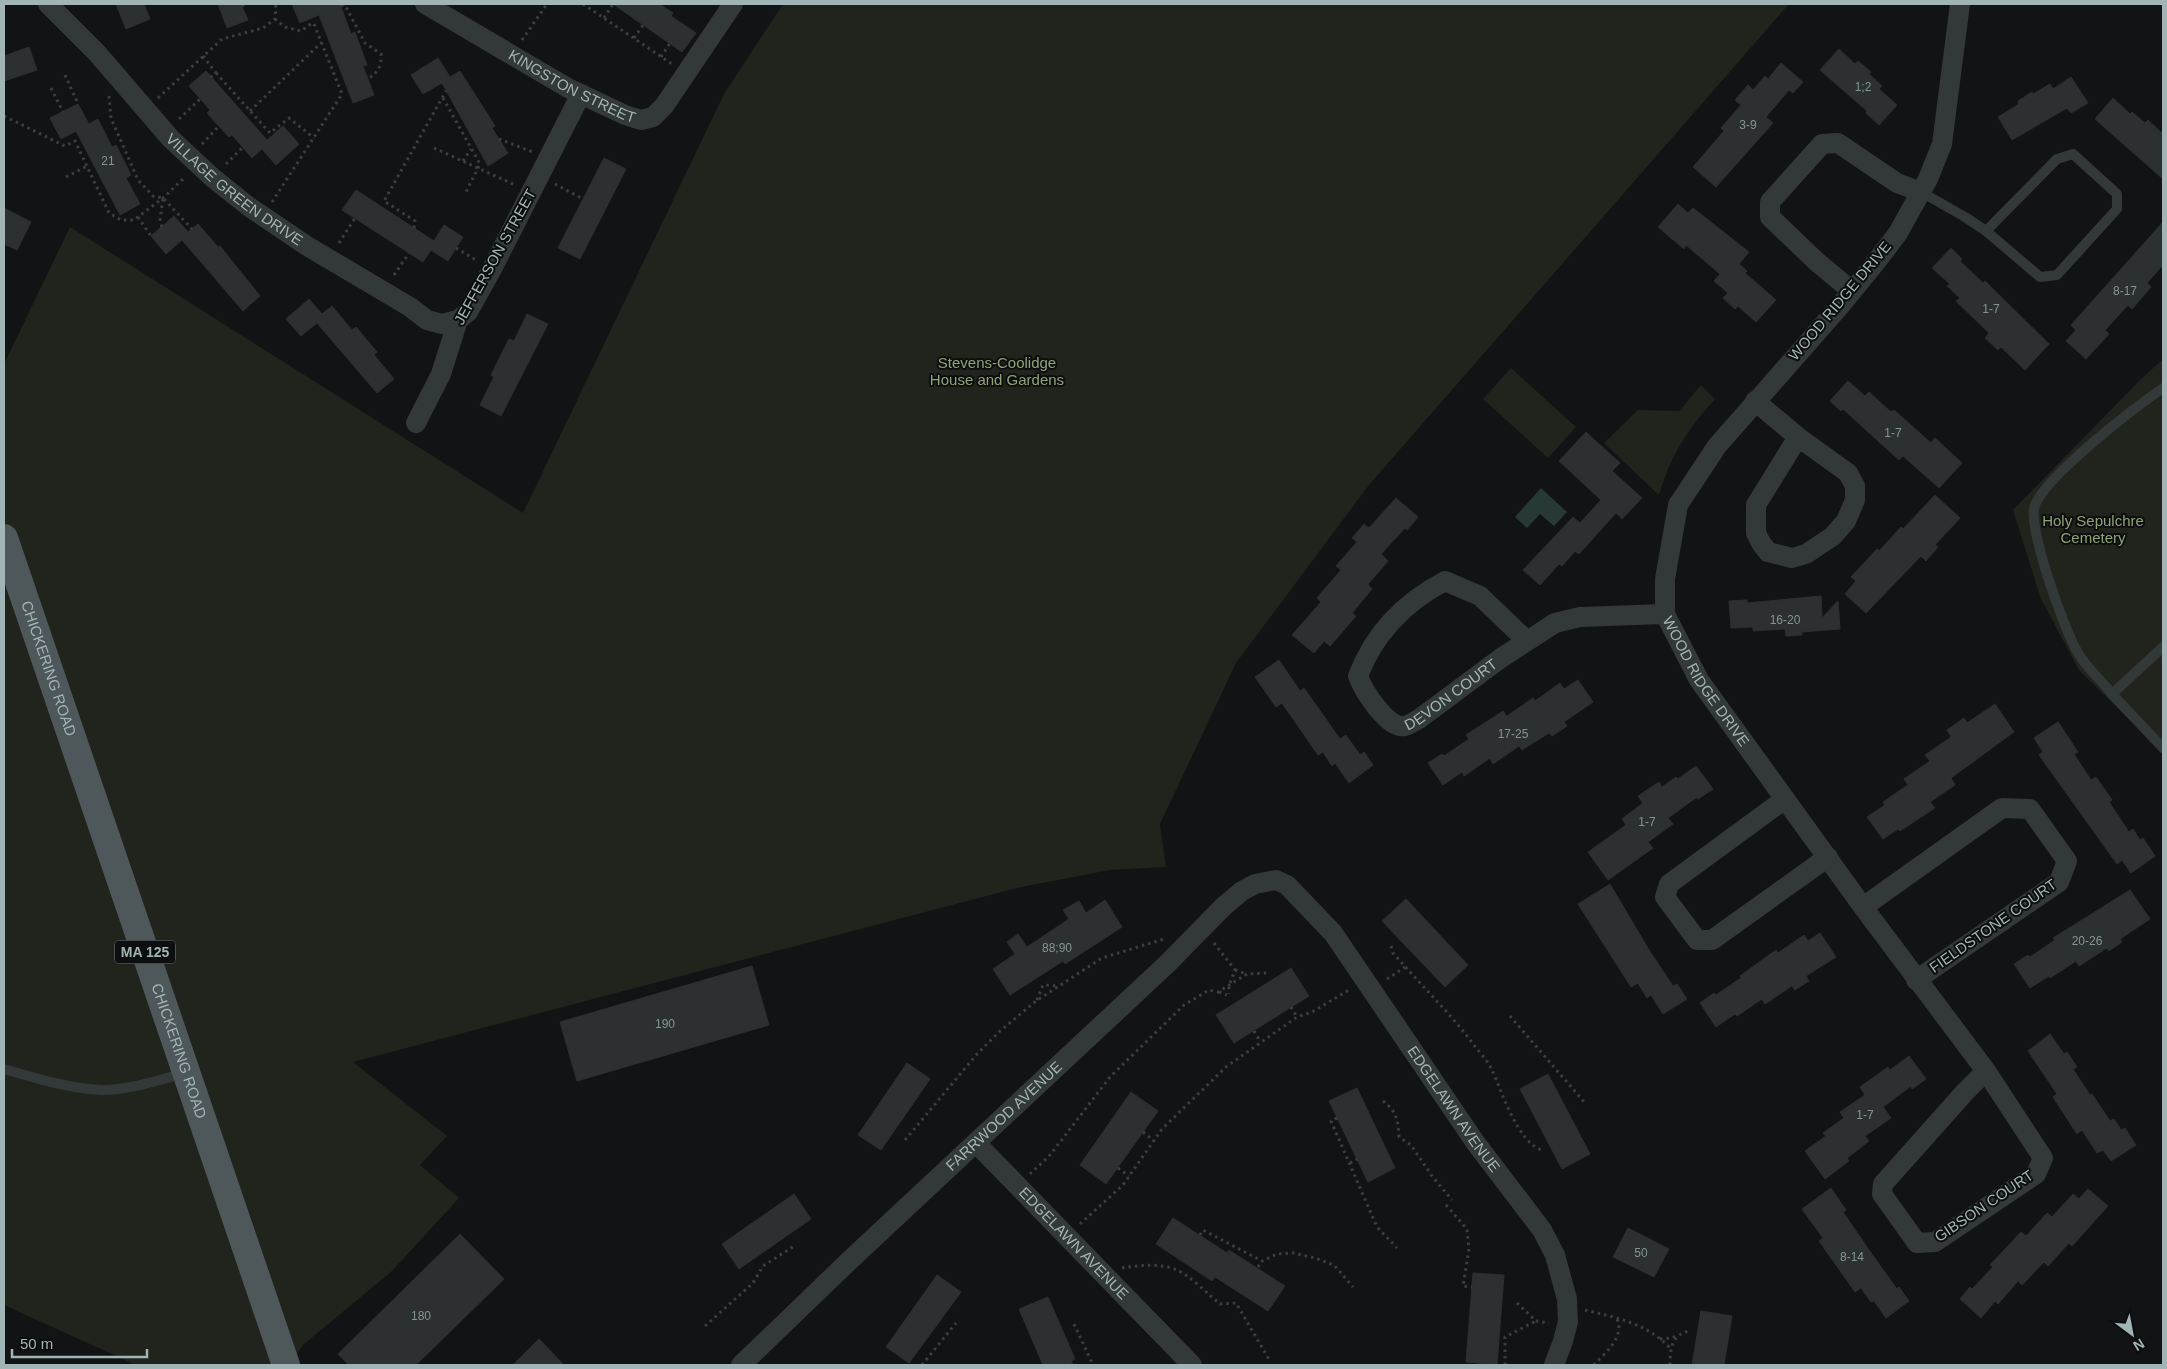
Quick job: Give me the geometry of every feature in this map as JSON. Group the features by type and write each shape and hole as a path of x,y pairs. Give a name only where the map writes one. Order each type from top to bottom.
{"main road":[{"name":"CHICKERING ROAD","path":"4,538 286,1365"}],"street":[{"name":"VILLAGE GREEN DRIVE","path":"48,4 93,49 165,132 213,178 263,216 328,259 383,290 427,320 442,324 458,320"},
{"name":"KINGSTON STREET","path":"425,4 582,94 625,115 641,120 658,112 733,4"},
{"name":"WOOD RIDGE DRIVE","path":"1960,4 1942,144 1921,192 1898,233 1852,291 1717,446 1678,505 1665,579 1665,614 1700,680 1862,907 1986,1071"},
{"name":"JEFFERSON STREET","path":"416,423 441,374 458,320 468,312 492,269 582,94"},
{"path":"1852,291 1817,262 1770,217 1770,202 1822,144 1838,143 1897,183 1921,192"},
{"path":"1755,401 1798,437 1848,473 1855,486 1855,500 1846,521 1833,536 1806,554 1792,558 1768,552 1761,543 1756,533 1756,505 1798,437"},
{"name":"DEVON COURT","path":"1526,640 1480,596 1445,581 1406,606 1372,646 1358,676 1362,688 1387,720 1395,725 1404,726 1419,719 1526,640 1555,623 1580,617 1665,614"},
{"path":"1785,799 1669,884 1665,896 1697,940 1712,940 1828,857"},
{"name":"FIELDSTONE COURT","path":"1862,907 2002,808 2030,809 2067,861 2059,882 1916,980"},
{"name":"FARRWOOD AVENUE","path":"741,1365 1242,891 1255,884 1276,880"},
{"name":"EDGELAWN AVENUE","path":"1276,880 1287,885 1333,933 1475,1142 1542,1230 1555,1255 1567,1299 1567,1317 1563,1341 1554,1365"},
{"name":"GIBSON COURT","path":"1986,1071 2043,1158 2036,1174 1951,1232 1935,1242 1917,1243 1882,1194 1883,1184 1986,1071"},
{"name":"EDGELAWN AVENUE","path":"976,1144 1192,1365"}],"lane":[{"path":"1921,192 1986,231 2040,277 2057,275 2117,209 2117,194 2074,154 2058,159 1986,231"},
{"path":"2163,388 2071,463 2044,490 2034,506 2032,519 2053,595 2078,653 2112,694 2163,748"},
{"path":"2112,694 2163,647"},
{"path":"4,1069 79,1087 103,1090 129,1088 186,1073"}],"path":[{"path":"146,111 222,39 263,28 275,19 276,4"},
{"path":"341,4 346,7 365,43 381,54 382,62 377,72 368,79"},
{"path":"512,55 547,4"},
{"path":"583,4 685,73"},
{"path":"604,18 613,4"},
{"path":"263,216 342,94 314,24 312,23 301,31 285,27 275,19"},
{"path":"634,38 643,25"},
{"path":"250,111 322,42"},
{"path":"661,57 670,43"},
{"path":"203,56 270,133 289,118 314,138"},
{"path":"211,77 216,73"},
{"path":"65,75 78,104"},
{"path":"122,83 108,97 111,118 138,180 154,196 163,198 192,229"},
{"path":"51,88 63,112"},
{"path":"414,228 416,221 384,201 446,91"},
{"path":"442,97 480,164 466,192"},
{"path":"165,132 200,99"},
{"path":"4,116 65,146 75,141 109,213 121,220 134,220 163,198 198,164"},
{"path":"499,139 550,158"},
{"path":"213,178 243,147"},
{"path":"434,148 478,167 583,199"},
{"path":"463,161 471,149"},
{"path":"66,177 87,166"},
{"path":"162,227 160,220 163,198"},
{"path":"138,217 151,236"},
{"path":"328,259 355,218"},
{"path":"456,248 492,269"},
{"path":"383,290 408,253"},
{"path":"1203,928 1235,970 1248,974 1267,973"},
{"path":"905,1140 977,1054 1000,1030 1036,1001 1102,958 1165,938"},
{"path":"1391,946 1393,953 1455,1019 1491,1068 1526,1140 1534,1147 1542,1150"},
{"path":"1018,1186 1050,1155 1110,1076 1184,1004 1209,990 1228,994 1235,970"},
{"path":"1218,992 1248,974"},
{"path":"1067,1237 1123,1185 1162,1129 1203,1087 1260,1041 1297,1017 1339,997 1364,979"},
{"path":"1036,1001 1042,985 1059,986"},
{"path":"1291,1007 1297,1017"},
{"path":"1510,1016 1585,1103"},
{"path":"1254,1031 1260,1041"},
{"path":"1383,1101 1393,1108 1398,1122 1399,1136 1411,1145 1432,1176 1452,1200"},
{"path":"1337,1118 1332,1121 1377,1227 1397,1248"},
{"path":"1143,1132 1154,1140"},
{"path":"1350,1163 1357,1159"},
{"path":"1118,1168 1129,1176"},
{"path":"1446,1205 1467,1229 1469,1249 1464,1286 1472,1287"},
{"path":"1200,1235 1204,1230 1262,1261"},
{"path":"705,1326 753,1283 763,1266 796,1245"},
{"path":"1258,1267 1262,1261 1277,1254 1293,1253 1334,1265 1353,1288"},
{"path":"1108,1279 1120,1269 1138,1265 1163,1266 1179,1270 1220,1304 1236,1303 1270,1360"},
{"path":"1517,1303 1536,1321"},
{"path":"1505,1365 1505,1337 1536,1321 1567,1317 1617,1318 1636,1323 1671,1349"},
{"path":"1617,1318 1620,1329"},
{"path":"1594,1365 1613,1345 1620,1329 1631,1322"},
{"path":"922,1365 956,1323"},
{"path":"1074,1324 1093,1365"},
{"path":"1660,1339 1672,1338 1691,1331"},
{"path":"1670,1365 1671,1349 1676,1336"}],"green space":[{"name":"Stevens-Coolidge House and Gardens","path":"783,4 1789,4 1369,485 1236,663 1160,824 1166,867 1110,870 1021,887 353,1062 447,1136 420,1165 459,1198 392,1271 303,1345 289,1365 136,1365 4,1305 4,364 70,227 523,513 724,94"},
{"name":"Holy Sepulchre Cemetery","path":"2163,359 2163,753 2079,670 2041,599 2013,510 2140,380"},
{"path":"1511,368 1576,427 1548,458 1483,399"},
{"path":"1701,385 1715,399 1696,421 1681,444 1669,467 1659,495 1604,443 1638,410 1679,411"}],"shaded area":[{"path":"1541,488 1567,512 1554,526 1540,514 1527,528 1515,517"}],"building":[{"path":"116,4 144,4 150,19 126,29"},
{"path":"218,4 241,4 248,20 227,28"},
{"path":"292,4 346,4 341,7 351,34 355,32 367,65 363,66 374,95 353,103 319,15 300,23"},
{"path":"613,4 659,4 673,13 671,16 696,33 682,52"},
{"path":"29,47 37,70 4,81 4,56"},
{"path":"1839,49 1855,64 1858,61 1871,72 1869,74 1882,86 1879,89 1897,105 1879,125 1866,113 1867,111 1820,70"},
{"path":"438,58 450,77 460,71 495,126 492,128 508,153 488,166 442,83 423,94 411,75"},
{"path":"1781,63 1803,82 1793,93 1789,90 1766,117 1773,123 1716,187 1693,167 1724,131 1721,128 1741,105 1735,100 1748,85 1753,90 1765,76 1768,79"},
{"path":"206,71 267,140 283,126 299,144 276,165 262,149 252,158 232,135 229,137 207,113 210,110 189,86"},
{"path":"2071,77 2088,103 2071,113 2067,108 2012,140 1998,117 2019,104 2018,101 2032,92 2033,94 2050,84 2053,89"},
{"path":"2113,98 2130,114 2132,112 2145,123 2148,120 2163,134 2163,179 2095,119"},
{"path":"78,104 89,124 98,119 112,147 116,145 131,175 126,178 140,204 120,215 76,131 61,139 50,118"},
{"path":"604,158 626,169 580,259 558,248"},
{"path":"356,190 434,241 444,225 463,237 448,261 431,250 423,262 342,210"},
{"path":"1678,204 1688,213 1693,208 1749,252 1739,264 1747,271 1745,273 1776,300 1756,322 1738,306 1735,309 1723,298 1728,293 1714,281 1720,274 1686,245 1684,249 1658,227"},
{"path":"4,208 31,222 17,250 4,244"},
{"path":"174,216 188,232 198,224 218,247 220,246 260,296 243,311 182,240 166,254 151,236"},
{"path":"2163,222 2163,265 2147,283 2151,287 2132,309 2128,305 2105,330 2109,334 2086,359 2066,341 2076,330 2071,325"},
{"path":"1951,248 1962,259 1960,261 1983,283 1985,281 2049,344 2025,370 2001,347 1998,350 1985,338 1989,333 1956,301 1960,298 1947,286 1950,284 1932,268"},
{"path":"309,299 322,314 332,306 352,330 356,327 377,352 374,355 394,379 377,393 317,323 301,336 286,319"},
{"path":"527,314 548,324 501,416 480,405 494,377 491,375 509,339 514,341"},
{"path":"1848,381 1865,396 1869,392 1891,412 1894,410 1931,443 1935,438 1962,463 1939,488 1903,456 1899,460 1843,409 1841,411 1830,401"},
{"path":"1586,432 1620,463 1612,471 1642,498 1622,519 1616,513 1579,554 1575,551 1562,566 1559,564 1540,585 1523,570 1573,517 1580,523 1601,500 1559,461"},
{"path":"1935,495 1960,518 1935,545 1938,547 1926,561 1921,556 1866,613 1845,594 1856,581 1851,577 1877,549 1879,551 1901,527 1903,529"},
{"path":"1396,498 1418,517 1381,554 1388,561 1368,584 1372,589 1352,613 1356,616 1330,646 1324,641 1314,653 1292,635 1321,602 1317,598 1341,570 1336,566 1357,542 1352,538 1364,524 1369,528"},
{"path":"1821,596 1822,618 1838,601 1840,629 1802,632 1802,635 1786,636 1785,629 1753,631 1753,627 1731,628 1729,601 1747,600 1747,603"},
{"path":"1279,660 1300,691 1304,688 1340,739 1346,735 1360,755 1364,752 1373,765 1349,783 1335,763 1332,766 1323,752 1318,755 1282,703 1276,707 1255,677"},
{"path":"1578,680 1593,702 1564,722 1567,726 1552,736 1549,733 1522,750 1519,746 1493,764 1490,758 1464,776 1462,772 1443,785 1428,763 1442,754 1444,756 1469,739 1466,735 1503,711 1507,716 1533,698 1535,701 1560,683 1564,689"},
{"path":"1995,704 2014,732 1951,778 1955,785 1930,802 1935,808 1900,831 1898,829 1883,839 1867,817 1885,805 1883,802 1908,785 1904,779 1930,761 1925,755 1951,737 1947,730 1964,718 1967,723"},
{"path":"2058,722 2078,752 2074,754 2091,780 2096,777 2112,800 2109,802 2129,832 2133,829 2140,840 2143,838 2155,856 2131,873 2122,860 2117,864 2039,755 2043,752 2034,738"},
{"path":"1696,766 1713,789 1698,799 1697,797 1668,818 1673,824 1648,842 1653,848 1608,880 1588,852 1626,825 1622,819 1643,803 1638,796 1659,782 1662,787 1676,777 1678,779"},
{"path":"1610,884 1649,950 1673,986 1677,984 1687,999 1663,1014 1651,995 1647,998 1638,983 1631,987 1578,904"},
{"path":"2130,890 2150,919 2120,939 2122,942 2109,951 2107,948 2079,966 2076,961 2030,988 2014,964 2028,955 2030,957 2055,940 2053,938"},
{"path":"1406,899 1468,965 1445,987 1382,921"},
{"path":"1105,900 1122,927 1065,964 1063,961 1010,995 993,969 1015,954 1007,942 1018,934 1027,947 1069,919 1063,910 1079,901 1086,913"},
{"path":"1820,933 1836,957 1806,976 1809,981 1795,990 1792,986 1765,1004 1762,999 1737,1016 1735,1014 1716,1027 1700,1003 1741,978 1740,976 1776,950 1778,953 1804,935 1808,941"},
{"path":"752,966 769,1025 577,1081 560,1022"},
{"path":"1291,968 1309,996 1234,1043 1216,1015"},
{"path":"2050,1034 2064,1054 2067,1052 2077,1067 2073,1069 2110,1121 2114,1119 2121,1130 2125,1128 2136,1145 2111,1161 2103,1150 2097,1153 2082,1130 2077,1134 2053,1097 2057,1094 2028,1051"},
{"path":"1909,1056 1926,1079 1912,1089 1911,1086 1883,1107 1891,1118 1865,1136 1869,1141 1847,1158 1849,1161 1825,1179 1805,1151 1826,1136 1823,1133 1844,1118 1840,1112 1865,1095 1860,1087 1888,1067 1890,1070"},
{"path":"907,1063 930,1079 881,1150 858,1135"},
{"path":"1548,1074 1590,1154 1562,1169 1520,1089"},
{"path":"1357,1088 1395,1168 1368,1182 1329,1101"},
{"path":"1131,1092 1158,1111 1106,1184 1080,1165"},
{"path":"1831,1188 1846,1210 1843,1212 1869,1250 1897,1289 1899,1287 1909,1301 1886,1318 1874,1301 1871,1302 1861,1288 1855,1292 1819,1241 1823,1238 1802,1209"},
{"path":"2088,1189 2108,1206 2072,1246 2069,1243 2048,1266 2044,1262 2022,1285 2018,1281 1998,1304 1995,1301 1981,1318 1960,1299 1970,1287 1972,1289 1993,1267 1990,1265 2021,1232 2026,1236 2047,1213 2052,1217 2073,1194 2079,1199"},
{"path":"794,1194 811,1219 739,1269 722,1244"},
{"path":"1173,1218 1227,1253 1229,1250 1285,1286 1268,1311 1215,1277 1212,1281 1156,1244"},
{"path":"1628,1228 1669,1249 1654,1277 1613,1257"},
{"path":"460,1234 504,1279 416,1365 349,1365 338,1354"},
{"path":"1473,1273 1504,1275 1497,1365 1466,1362"},
{"path":"937,1275 961,1292 909,1363 886,1347"},
{"path":"1048,1297 1075,1359 1071,1361 1073,1365 1043,1365 1019,1309"},
{"path":"1701,1311 1732,1316 1724,1365 1692,1365"},
{"path":"539,1339 564,1365 513,1365"}]}
